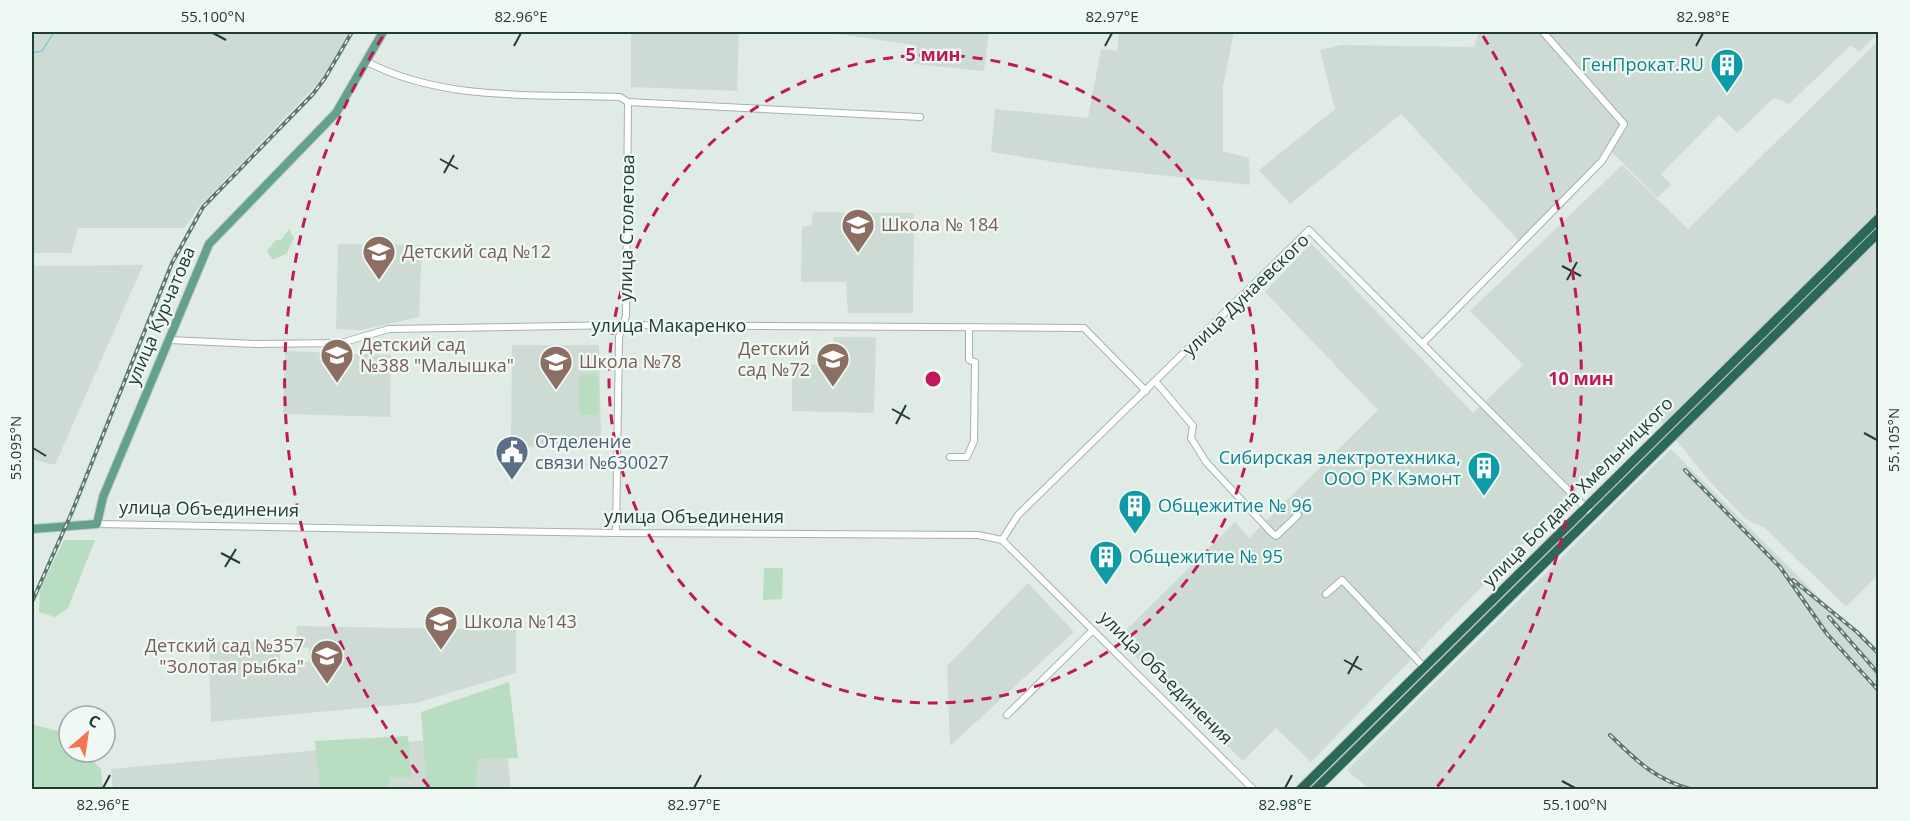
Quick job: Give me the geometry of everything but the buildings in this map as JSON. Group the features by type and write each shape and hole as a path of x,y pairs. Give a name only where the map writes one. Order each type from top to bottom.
{"highway":[{"name":"улица Богдана Хмельницкого","path":"1315,789 1878,219"},
{"name":"улица Богдана Хмельницкого","path":"1300,789 1424,667 1878,233"}],"main road":[{"name":"улица Курчатова","path":"97,524 103,497 209,244 336,113 383,32"},
{"name":"улица Объединения","path":"32,529 97,524"}],"street":[{"path":"1423,342 1602,161 1624,124 1543,32"},
{"path":"365,61 414,80 470,92 620,97 628,102 920,117"},
{"name":"улица Столетова","path":"616,533 619,337 624,325 628,102"},
{"name":"улица Дунаевского","path":"1002,540 1018,515 1309,230 1589,511"},
{"name":"улица Макаренко","path":"169,340 255,344 341,343 389,329 624,325 1084,328 1146,391"},
{"path":"950,457 967,457 974,441 975,362 969,360 969,327"},
{"path":"1156,382 1193,426 1191,438 1206,462 1271,532 1276,536 1298,515"},
{"name":"улица Объединения","path":"97,524 616,533 978,535 1002,540 1254,789"},
{"path":"1326,594 1342,580 1424,667"},
{"path":"1007,715 1093,630"}],"shaded area":[{"path":"47,32 349,32 323,78 199,207 184,228 78,228 71,253 32,253 32,36"},
{"path":"631,32 739,32 737,91 631,87"},
{"path":"822,32 989,32 984,71 913,64 914,45"},
{"path":"1119,32 1234,32 1223,86 1223,151 1249,158 1250,185 1087,167 991,152 995,109 1088,118 1101,49 1117,51"},
{"path":"1479,32 1878,32 1878,34 1859,52 1851,45 1789,104 1774,98 1737,133 1719,115 1661,174 1671,185 1657,198 1609,149 1519,241 1401,114 1290,204 1259,170 1335,109 1320,50 1341,45 1474,47"},
{"path":"1878,41 1878,575 1846,607 1765,528 1745,519 1705,476 1653,411 1311,762 1276,728 1243,761 1117,639 1235,522 1249,538 1378,410 1265,292 1311,243 1473,413 1523,365 1470,311 1622,165 1688,229"},
{"name":"Школа № 184","path":"813,212 914,213 913,313 848,313 846,282 801,282 802,226 811,226"},
{"name":"Детский сад №12","path":"338,244 422,245 419,317 361,330 336,329"},
{"path":"143,265 55,465 32,459 32,266"},
{"name":"Детский сад №72","path":"834,337 876,337 874,413 792,411 792,365 833,364"},
{"name":"Школа №78","path":"512,345 599,345 601,438 587,448 511,446"},
{"name":"Детский сад №388 \"Малышка\"","path":"285,351 391,355 390,417 283,414"},
{"path":"1671,449 1878,656 1878,789 1370,790 1347,770"},
{"path":"1028,583 1074,632 950,746 947,666"},
{"path":"297,626 516,630 516,673 416,703 211,722 209,651 213,642 296,641","holes":["280,647 309,648 309,662 280,661"]},
{"path":"505,733 511,789 113,789 111,769"}],"green space":[{"path":"289,229 294,238 287,253 273,260 267,251 276,240 282,239"},
{"path":"582,374 594,374 599,379 599,411 595,415 583,415 579,411 579,378"},
{"path":"64,540 95,540 68,608 55,617 39,612 40,589"},
{"path":"764,568 783,568 782,599 763,600"},
{"path":"509,682 518,758 477,759 476,789 427,789 421,712"},
{"path":"32,720 35,725 57,731 57,764 96,764 101,769 103,789 32,789"},
{"path":"408,736 411,778 389,777 389,789 320,789 315,741"}],"waterway":[{"path":"32,53 42,51 54,32"}],"railway":[{"path":"32,602 72,512 172,263 203,207 313,94 352,32"},
{"path":"1685,470 1780,567 1827,634 1878,690"},
{"path":"1793,580 1857,632 1878,653"},
{"path":"1829,617 1878,673"},
{"path":"1610,735 1657,775 1693,790"}],"place":[{"name":"ГенПрокат.RU","path":"1727,94"},
{"name":"Школа № 184","path":"858,254"},
{"name":"Детский сад №12","path":"379,281"},
{"name":"Детский сад №388 \"Малышка\"","path":"337,384"},
{"name":"Детский сад №72","path":"833,388"},
{"name":"Школа №78","path":"556,391"},
{"name":"Отделение связи №630027","path":"512,481"},
{"name":"Сибирская электротехника, ООО РК Кэмонт","path":"1484,497"},
{"name":"Общежитие № 96","path":"1135,535"},
{"name":"Общежитие № 95","path":"1106,586"},
{"name":"Школа №143","path":"441,651"},
{"name":"Детский сад №357 \"Золотая рыбка\"","path":"327,685"}]}
